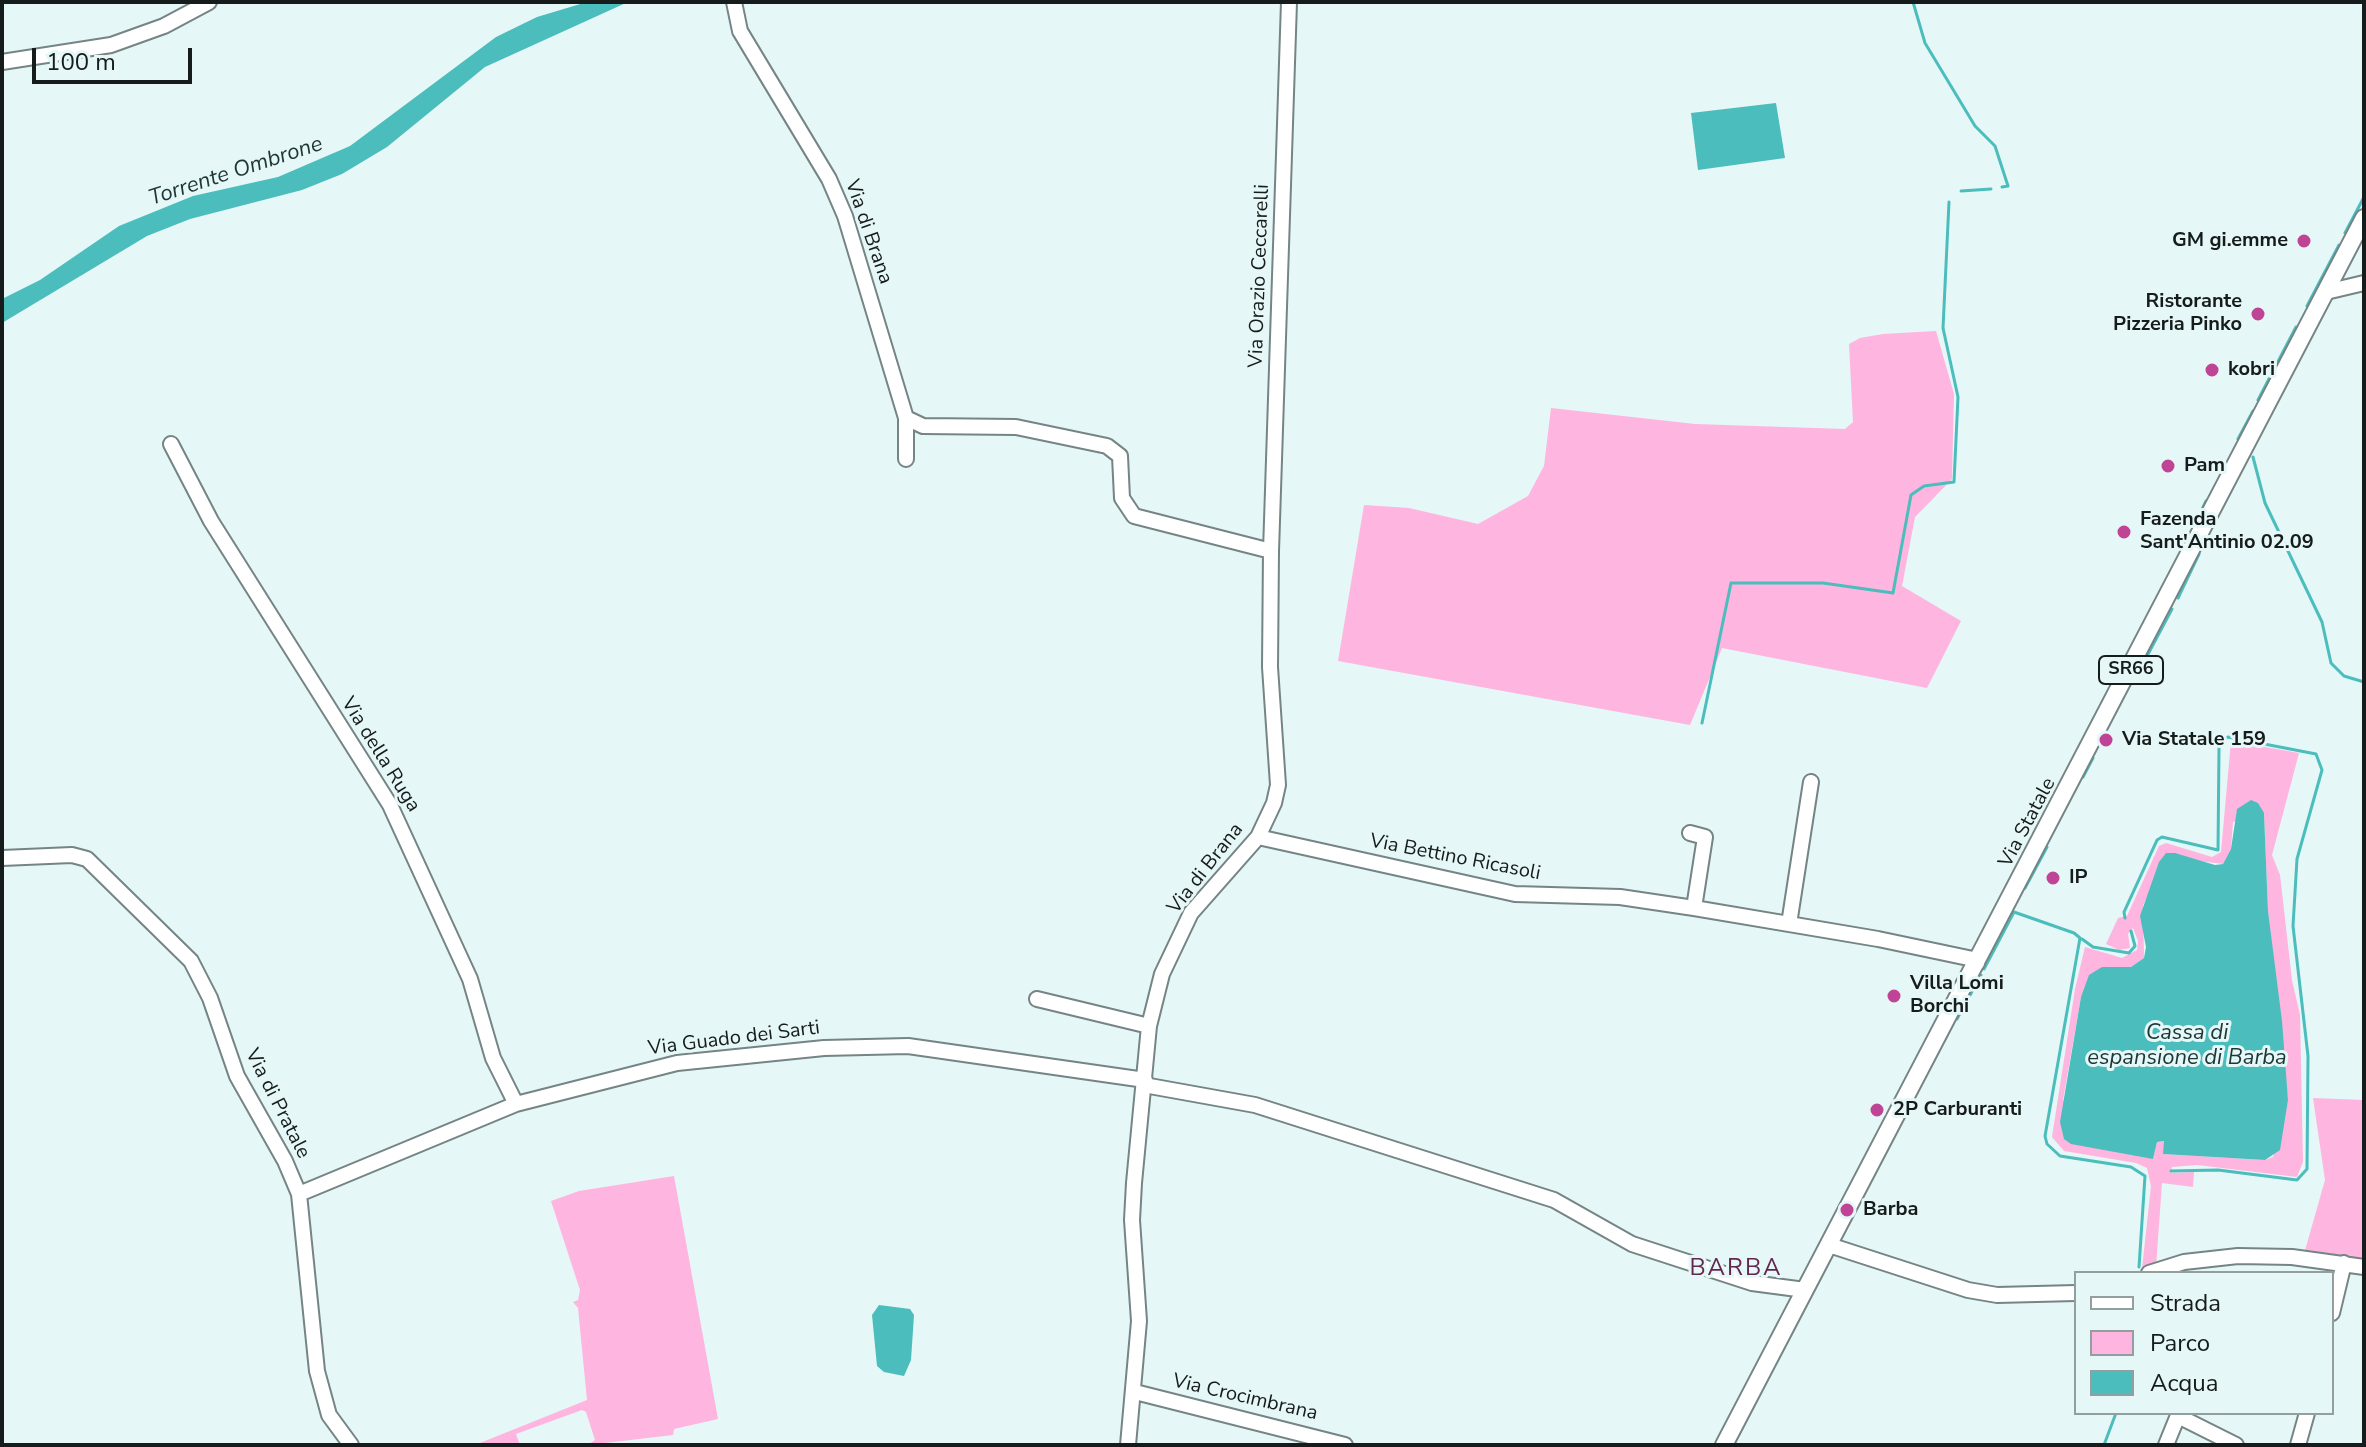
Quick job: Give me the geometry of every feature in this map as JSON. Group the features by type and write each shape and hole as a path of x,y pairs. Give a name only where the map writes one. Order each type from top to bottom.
{"main road":[{"name":"Via Statale","path":"1724,1445 2364,218"}],"street":[{"path":"2,62 111,45 164,26 209,2"},
{"name":"Via di Brana","path":"734,2 740,31 829,179 849,230 906,418 906,459"},
{"name":"Via Orazio Ceccarelli","path":"1271,551 1289,2"},
{"path":"2326,292 2364,283"},
{"path":"906,418 923,426 1016,427 1107,446 1117,451 1122,461 1122,498 1134,516 1271,551"},
{"name":"Via della Ruga","path":"171,444 211,521 390,805 470,979 493,1058 516,1104"},
{"name":"Via di Brana","path":"1128,1445 1139,1321 1132,1220 1149,1026 1162,974 1191,913 1258,837 1274,803 1278,785 1270,667 1271,551"},
{"path":"1789,924 1811,782"},
{"path":"1690,833 1705,837 1694,908"},
{"name":"Via Bettino Ricasoli","path":"1258,837 1515,894 1620,897 1694,908 1909,945 1973,959 1977,963"},
{"name":"Via di Pratale","path":"2,858 72,855 87,859 181,949 201,978 237,1076 281,1153 299,1194 317,1371 329,1415 351,1445"},
{"path":"1037,999 1149,1026"},
{"name":"Via Guado dei Sarti","path":"299,1194 516,1104 653,1068 824,1048 908,1046 1145,1082"},
{"path":"1145,1082 1255,1105 1554,1200 1632,1244 1752,1283 1805,1290"},
{"path":"1829,1245 1968,1290 1997,1295 2074,1293"},
{"path":"2155,1271 2184,1262 2238,1256 2364,1267"},
{"path":"2334,1305 2344,1263"},
{"name":"Via Crocimbrana","path":"1135,1392 1345,1445"},
{"path":"2166,1445 2179,1415 2236,1445"},
{"path":"2298,1445 2306,1415"}],"green space":[{"path":"1936,331 1954,394 1952,479 1915,517 1902,586 1961,621 1927,688 1722,648 1690,725 1338,661 1364,505 1409,508 1478,524 1528,496 1544,466 1551,408 1695,424 1845,429 1853,422 1849,344 1860,338 1883,334"},
{"path":"2231,741 2299,753 2272,855 2280,875 2292,980 2300,1015 2303,1162 2297,1177 2197,1165 2172,1167 2171,1173 2194,1172 2193,1187 2162,1183 2156,1267 2142,1269 2151,1186 2147,1168 2136,1163 2064,1151 2052,1137 2075,989 2085,947 2122,958 2137,950 2138,941 2133,928 2128,934 2130,948 2119,950 2106,944 2118,918 2127,916 2159,846 2166,843 2212,857 2221,852","holes":["2264,813 2268,911 2288,1100 2273,1157 2265,1160 2163,1154 2165,1141 2157,1142 2153,1159 2063,1100 2081,997 2102,967 2131,967 2144,958 2143,905 2149,893 2199,861 2223,864 2231,849 2233,822"]},
{"path":"2313,1098 2364,1100 2364,1263 2304,1254 2325,1180"},
{"path":"674,1176 718,1419 674,1429 673,1435 588,1445 595,1440 586,1412 582,1410 516,1434 520,1445 475,1445 587,1400 578,1308 573,1302 578,1300 580,1290 551,1201 579,1191"}],"water":[{"path":"587,2 628,2 485,67 387,147 342,174 302,190 190,219 147,236 2,323 2,299 40,280 119,226 193,196 278,177 350,146 496,37 537,17"},
{"path":"1776,103 1785,158 1698,170 1691,113"},
{"name":"Cassa di espansione di Barba","path":"2251,800 2258,803 2264,813 2268,911 2282,1021 2288,1100 2280,1150 2265,1160 2163,1154 2164,1141 2157,1142 2153,1159 2071,1144 2064,1139 2060,1122 2081,997 2089,975 2102,967 2131,967 2144,958 2146,947 2140,916 2159,862 2166,853 2175,853 2215,865 2223,864 2231,849 2237,809"},
{"path":"879,1305 910,1309 914,1315 911,1360 904,1376 884,1372 877,1366 872,1315"}],"waterway":[{"path":"1913,2 1925,43 1975,126 1995,146 2008,186 2002,187"},
{"path":"1961,191 1991,189"},
{"path":"2345,233 2364,197"},
{"path":"1702,723 1731,583 1823,583 1893,593 1911,495 1924,486 1954,482 1958,397 1943,328 1949,202"},
{"path":"2307,306 2339,245"},
{"path":"2258,400 2296,327"},
{"path":"2238,439 2253,411"},
{"path":"2253,457 2265,503 2322,622 2331,663 2344,676 2364,682"},
{"path":"2188,540 2206,501"},
{"path":"2178,598 2199,554"},
{"path":"2138,673 2172,609"},
{"path":"2125,918 2124,912 2157,840 2162,837 2218,850 2219,747 2222,740 2228,737 2316,754 2322,770 2297,859 2293,926 2308,1056 2307,1169 2297,1180 2218,1170 2171,1171"},
{"path":"2083,777 2093,758"},
{"path":"2025,888 2047,847"},
{"path":"1984,969 2014,912 2074,933 2080,938 2045,1136 2047,1144 2060,1156 2131,1167 2145,1176 2139,1267"},
{"path":"2082,939 2093,947 2129,953 2135,946 2131,931"},
{"path":"1957,1019 1981,975"},
{"path":"2104,1445 2115,1415"}],"place":[{"name":"GM gi.emme","path":"2304,241"},
{"name":"Ristorante Pizzeria Pinko","path":"2258,314"},
{"name":"kobri","path":"2212,370"},
{"name":"Pam","path":"2168,466"},
{"name":"Fazenda Sant'Antinio 02.09","path":"2124,532"},
{"name":"Via Statale 159","path":"2106,740"},
{"name":"IP","path":"2053,878"},
{"name":"Villa Lomi Borchi","path":"1894,996"},
{"name":"2P Carburanti","path":"1877,1110"},
{"name":"Barba","path":"1847,1210"}],"district":[{"name":"BARBA","path":"1736,1269"}],"water label":[{"name":"Torrente Ombrone","path":"236,172"}]}
